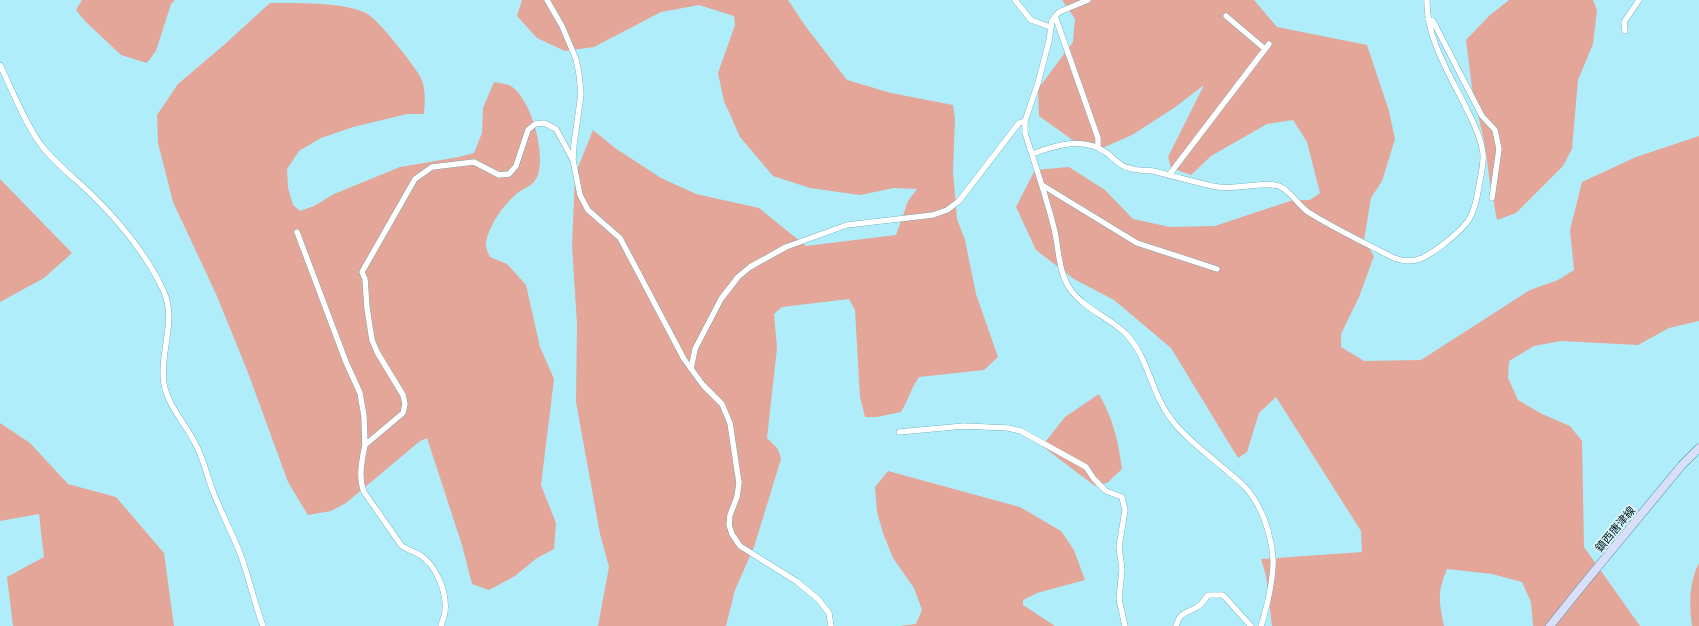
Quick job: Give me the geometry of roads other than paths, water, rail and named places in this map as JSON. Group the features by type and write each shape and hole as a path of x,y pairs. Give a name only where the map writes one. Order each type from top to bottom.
{"main road":[{"name":"鎮西唐津線","path":"1550,626 1682,465 1699,448"}],"street":[{"path":"547,0 562,26 576,59 580,74 581,94 573,160 580,195 588,210 620,238 684,359 722,404 730,423 739,483 737,497 730,515 729,525 732,534 740,546 796,581 818,599 829,613 832,626"},
{"path":"1015,0 1031,20 1050,27"},
{"path":"1088,0 1059,12 1055,16 1050,27 1049,41 1038,83 1025,121 1025,133 1042,185 1055,233 1061,268 1064,278 1071,289 1084,303 1125,333 1135,345 1145,364 1162,407 1171,420 1246,489 1260,509 1270,538 1273,559 1268,595 1261,626"},
{"path":"1032,154 1055,146 1090,144 1108,153 1120,165 1125,167 1220,187 1278,186 1288,192 1307,211 1394,258 1403,262 1411,262 1422,259 1463,229 1470,220 1475,210 1483,153 1480,138 1444,62 1428,18 1427,0"},
{"path":"1625,31 1624,22 1639,0"},
{"path":"1055,16 1098,138 1098,147"},
{"path":"1170,176 1267,46 1226,16"},
{"path":"1428,18 1433,21 1482,116 1495,130 1499,149 1492,198"},
{"path":"0,66 24,115 41,145 55,161 91,194 127,233 152,268 165,293 169,321 164,367 164,384 171,403 196,443 214,494 240,553 263,626"},
{"path":"691,369 695,349 721,299 738,277 750,267 786,247 847,225 933,215 947,210 959,201 1019,123 1025,121"},
{"path":"365,445 403,413 405,404 403,395 377,352 372,340 367,308 365,279 362,272 415,180 432,167 474,162 499,175 509,174 516,166 528,130 535,124 544,123 556,129 573,160"},
{"path":"1042,185 1137,243 1217,269"},
{"path":"297,232 346,362 360,393 364,416 365,445 361,469 361,484 364,492 401,544 406,549 420,555 436,572 445,596 445,611 441,626"},
{"path":"899,432 964,426 1008,428 1021,431 1086,467 1094,479 1106,491 1122,497 1125,510 1119,547 1122,569 1119,599 1125,626"},
{"path":"1176,626 1178,618 1183,612 1198,607 1208,595 1215,594 1223,595 1251,626"}]}
